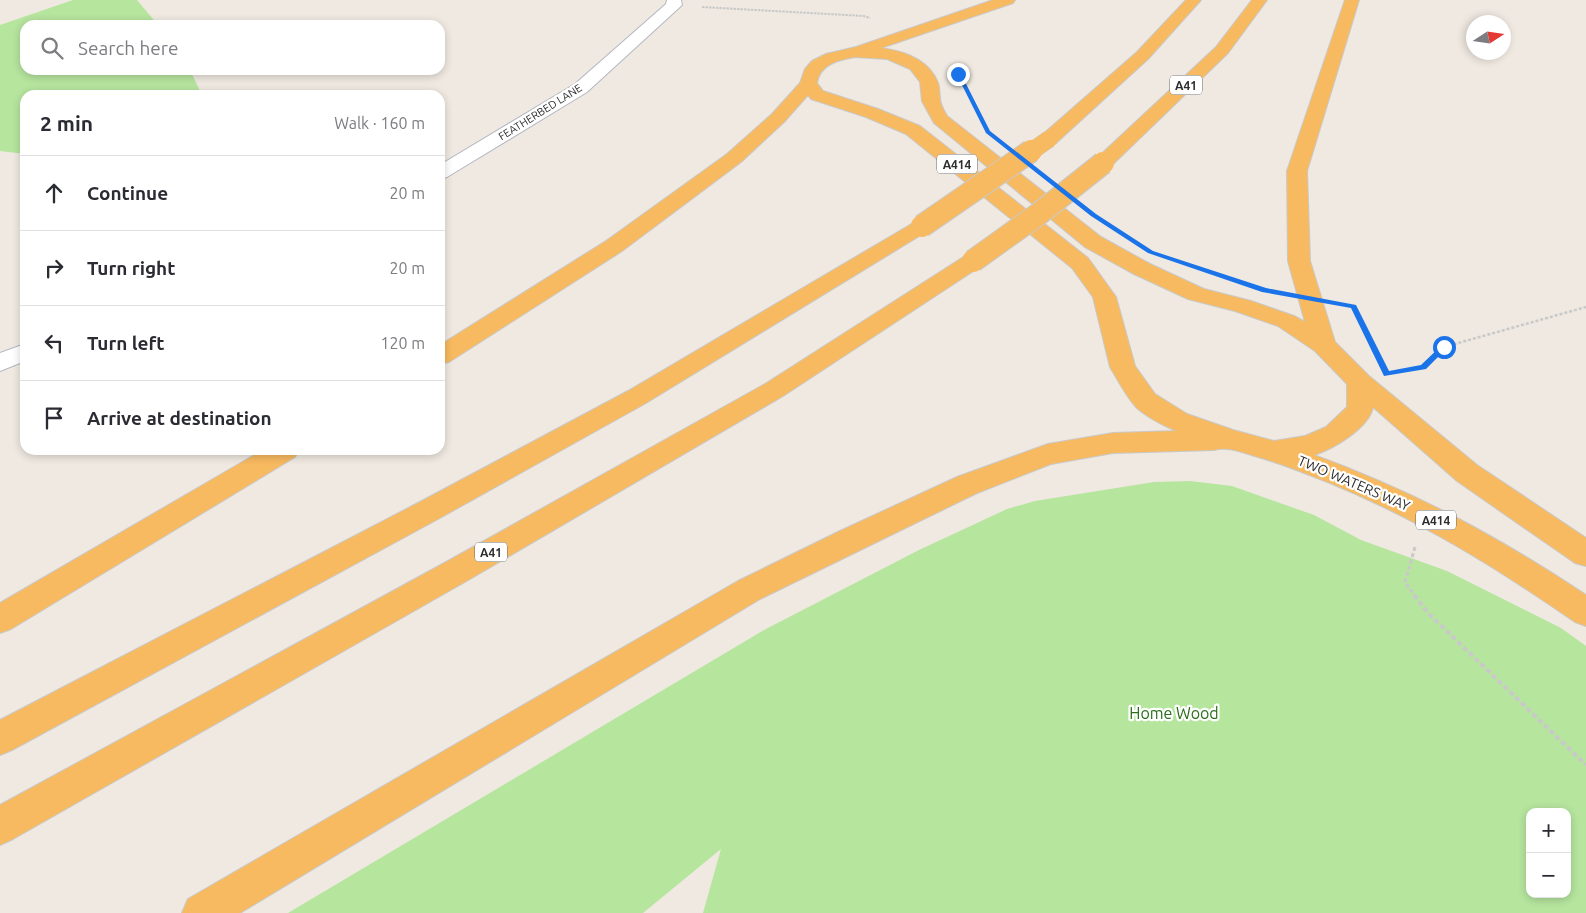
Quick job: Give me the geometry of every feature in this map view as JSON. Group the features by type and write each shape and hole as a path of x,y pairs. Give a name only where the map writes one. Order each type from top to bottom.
{"highway":[{"path":"848,54 1008,0"},
{"path":"0,738 428,511 628,402 922,226 1049,139 1133,65 1178,20 1194,0"},
{"name":"A41","path":"0,826 459,570 774,390 973,261 1040,213 1103,163 1222,50 1260,0"},
{"path":"1324,345 1299,261 1297,171 1352,0"},
{"name":"A414","path":"1360,382 1360,410 1336,434 1309,446 1274,451 1228,439 1178,422 1146,401 1123,368 1104,297 1080,263 913,130 872,113 818,95 808,84 808,74 817,64 833,56 876,52 902,58 922,69 929,84 931,101 940,118 1093,242 1142,269 1196,294 1243,306 1286,321 1324,345 1360,382 1467,473 1586,554"},
{"path":"445,353 614,246 734,158 778,118 808,84"},
{"path":"202,913 749,590 958,490 1048,454 1113,443 1228,439"},
{"name":"TWO WATERS WAY","path":"1274,451 1355,481 1417,509 1504,558 1586,612"},
{"path":"0,619 277,455"}],"street":[{"name":"FEATHERBED LANE","path":"445,170 581,88 674,3"},
{"path":"0,362 20,354"}],"path":[{"path":"674,3 864,16"},
{"path":"958,74 981,117"},
{"path":"1310,298 1354,306 1375,348"},
{"path":"1396,372 1423,367 1444,347 1586,307"},
{"path":"1414,551 1405,582 1428,613 1586,765"}],"green space":[{"path":"73,0 137,0 154,20 20,20 20,75 192,75 200,90 20,90 20,153 0,151 0,25"},
{"name":"Home Wood","path":"1190,481 1232,486 1314,515 1361,540 1447,571 1561,628 1586,646 1586,913 703,913 721,849 643,913 288,913 764,630 919,550 1007,509 1035,501 1154,482"}],"route":[{"path":"958,74 978,109 988,132 1094,215 1151,252 1265,290 1354,306 1387,374 1423,367 1444,347"}]}
